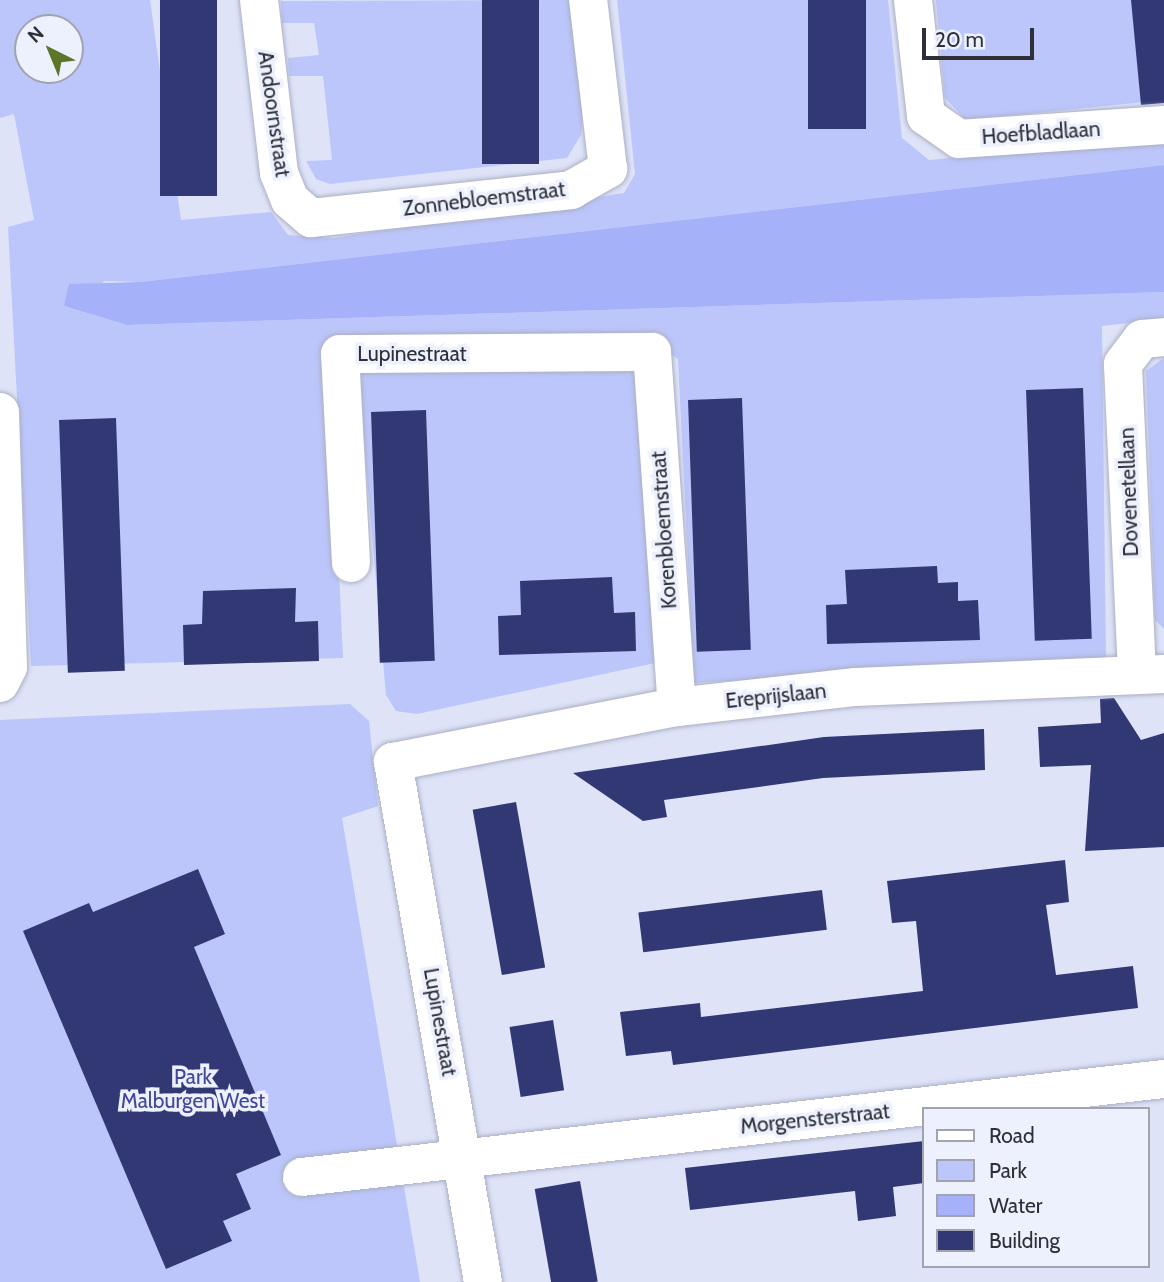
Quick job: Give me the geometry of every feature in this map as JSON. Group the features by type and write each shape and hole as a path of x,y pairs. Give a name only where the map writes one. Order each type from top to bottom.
{"street":[{"name":"Andoornstraat","path":"259,0 279,173 289,200 311,218"},
{"name":"Zonnebloemstraat","path":"311,218 571,190 608,169 589,0"},
{"name":"Hoefbladlaan","path":"913,0 926,116 959,139 1164,125"},
{"name":"Dovenetellaan","path":"1150,674 1123,364 1142,339 1164,337"},
{"name":"Lupinestraat","path":"351,564 340,354 652,352"},
{"name":"Korenbloemstraat","path":"652,352 677,707"},
{"path":"0,412 4,675"},
{"name":"Ereprijslaan","path":"393,762 677,707 856,687 1150,674"},
{"name":"Lupinestraat","path":"393,762 465,1158 483,1282"},
{"name":"Morgensterstraat","path":"302,1177 1164,1079"}],"green space":[{"path":"0,0 150,0 181,220 271,212 288,235 334,238 624,193 635,174 617,0 888,0 902,138 929,160 1164,136 1164,165 140,282 105,281 64,306 127,325 1164,292 1164,319 1102,326 1106,660 694,683 678,359 659,346 329,355 343,658 31,666 8,227 34,220 14,114 0,118"},
{"path":"569,0 584,109 581,135 567,158 330,184 316,179 306,161 332,160 323,76 289,76 288,58 319,55 314,23 282,23 281,1"},
{"path":"936,0 1164,0 1164,100 966,120 945,98"},
{"path":"638,356 655,663 417,714 396,711 386,695 357,363"},
{"path":"1164,358 1164,629 1155,620 1146,371"},
{"name":"Park Malburgen West","path":"350,704 369,721 378,806 342,818 420,1282 0,1282 0,720"}],"water":[{"path":"1164,165 1164,292 127,325 64,306 69,284 140,282"}],"building":[{"path":"160,0 217,0 217,196 160,196"},
{"path":"482,0 539,0 539,164 482,164"},
{"path":"808,0 866,0 866,129 808,129"},
{"path":"1131,0 1164,0 1164,103 1141,105"},
{"path":"1083,388 1092,639 1035,641 1026,390"},
{"path":"742,398 751,650 697,652 688,400"},
{"path":"426,410 435,661 380,663 371,412"},
{"path":"116,418 125,671 68,673 59,420"},
{"path":"937,566 938,583 958,582 958,601 978,600 980,640 827,644 826,605 847,604 845,570"},
{"path":"612,577 614,613 635,612 636,651 499,655 498,616 521,615 520,581"},
{"path":"296,588 295,622 318,621 319,661 184,665 183,625 202,624 203,591"},
{"path":"1114,698 1141,740 1164,733 1164,847 1085,851 1091,765 1040,767 1038,727 1101,723 1100,699"},
{"path":"984,729 985,770 823,778 664,800 667,817 643,821 573,773 824,737"},
{"path":"516,802 545,967 502,975 473,810"},
{"path":"1065,860 1069,902 1046,905 1056,975 1133,966 1138,1008 673,1065 671,1051 626,1056 620,1012 700,1003 701,1017 923,991 916,921 892,923 887,881"},
{"path":"198,869 225,934 194,947 281,1155 236,1174 251,1209 223,1221 232,1241 166,1269 23,931 89,903 93,912"},
{"path":"822,890 827,930 643,952 638,913"},
{"path":"553,1020 564,1090 521,1097 510,1027"},
{"path":"922,1141 922,1183 893,1187 896,1216 858,1221 855,1191 690,1210 685,1168"},
{"path":"580,1181 598,1281 551,1282 535,1189"}]}
